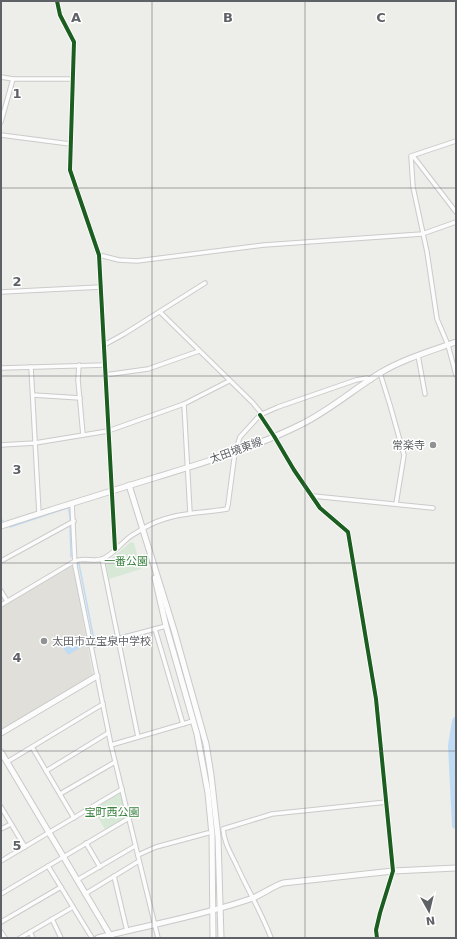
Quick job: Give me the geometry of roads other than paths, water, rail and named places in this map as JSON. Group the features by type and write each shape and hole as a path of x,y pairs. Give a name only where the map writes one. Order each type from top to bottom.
{"street":[{"path":"57,1 60,15 74,42 70,170 99,255 115,549"},
{"path":"1,77 13,79 72,79"},
{"path":"1,122 13,79"},
{"path":"1,135 70,144"},
{"path":"456,141 411,156 412,187 427,252 437,319 448,345 456,375"},
{"path":"413,156 440,189 456,212"},
{"path":"99,255 119,260 137,261 264,245 422,234 456,222"},
{"path":"104,345 205,283"},
{"path":"1,292 101,287"},
{"path":"160,312 253,403 294,470 320,508 348,532 376,700 393,871 380,913 376,930 377,938"},
{"name":"太田境東線","path":"1,526 235,452 302,424 323,412 380,373 418,355 456,342"},
{"path":"105,375 148,370 199,351"},
{"path":"418,355 425,394"},
{"path":"79,365 78,380 83,435"},
{"path":"1,368 105,365"},
{"path":"31,367 40,514"},
{"path":"380,373 404,455 396,504"},
{"path":"1,605 75,561 80,559 102,560 127,539 144,531 166,517 227,509 235,452 240,438 261,415 278,407 356,380 367,378 371,380"},
{"path":"1,445 35,443 108,431 184,404 230,381"},
{"path":"33,395 80,398"},
{"path":"184,404 190,513"},
{"path":"129,485 144,531 206,744 217,821 220,938"},
{"path":"313,496 433,508"},
{"path":"72,503 75,561 108,733 158,938"},
{"path":"1,561 74,521"},
{"path":"144,531 166,626 193,720 203,762 212,835 214,938"},
{"path":"102,560 138,737"},
{"path":"1,591 7,601"},
{"path":"91,646 166,626"},
{"path":"155,629 183,724"},
{"path":"1,733 97,676"},
{"path":"7,762 103,704"},
{"path":"111,745 193,720"},
{"path":"46,771 108,733"},
{"path":"32,747 74,818"},
{"path":"1,752 110,935"},
{"path":"60,794 115,762"},
{"path":"1,861 122,789"},
{"path":"271,938 264,920 224,840 223,829 272,814 387,802"},
{"path":"1,807 25,847"},
{"path":"1,894 129,818"},
{"path":"1,829 11,824"},
{"path":"138,855 156,848 208,833"},
{"path":"86,843 100,867"},
{"path":"77,880 136,846"},
{"path":"85,894 139,861"},
{"path":"48,866 92,938"},
{"path":"98,938 220,908 252,898 283,883 393,871 455,868"},
{"path":"114,876 127,931"},
{"path":"1,922 61,887"},
{"path":"20,938 73,907"},
{"path":"52,919 62,938"},
{"path":"1,932 5,938"},
{"path":"30,932 33,938"}],"water":[{"path":"77,637 83,646 68,655 62,646"}],"waterway":[{"path":"10,527 67,508 69,509 70,519"},
{"path":"70,527 71,557"},
{"path":"79,564 94,640 98,641 150,629"},
{"path":"456,721 452,746 456,825"}],"place":[{"name":"常楽寺","path":"433,445"},
{"name":"太田市立宝泉中学校","path":"44,641"}],"park label":[{"name":"一番公園","path":"126,561"},
{"name":"宝町西公園","path":"112,812"}]}
